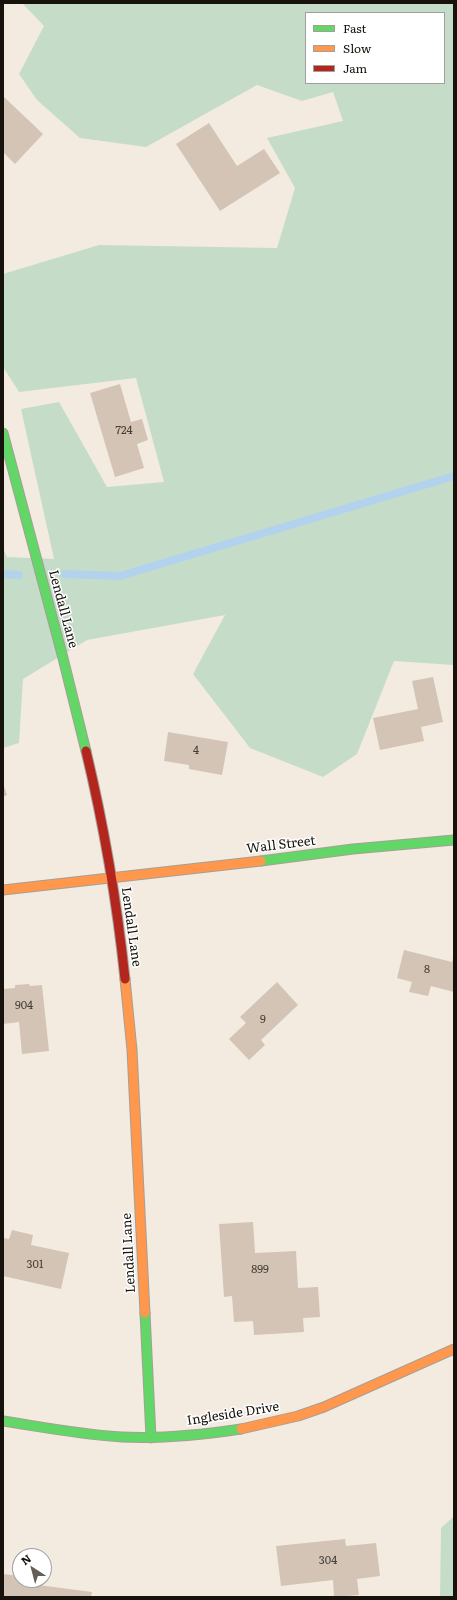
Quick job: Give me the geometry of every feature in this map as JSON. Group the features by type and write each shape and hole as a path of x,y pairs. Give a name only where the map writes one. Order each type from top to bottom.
{"street":[{"name":"Lendall Lane","path":"3,433 96,794 121,942 132,1050 151,1438"},
{"name":"Wall Street","path":"3,890 353,849 454,840"},
{"name":"Ingleside Drive","path":"3,1421 97,1436 151,1438 211,1433 268,1424 323,1408 430,1358 454,1349"}],"green space":[{"path":"22,3 454,3 454,665 394,661 357,754 323,777 250,748 193,674 225,615 87,640 23,679 19,743 3,748 3,548 7,557 54,559 21,409 59,402 107,487 164,482 136,378 19,392 3,367 3,274 99,245 277,248 295,188 267,138 343,121 333,92 302,101 257,85 146,147 80,138 37,100 19,74 44,26"},
{"path":"454,1516 454,1597 440,1597 441,1528"}],"building":[{"path":"3,96 43,134 15,164 3,152"},
{"path":"209,123 237,166 264,149 280,173 220,211 176,144"},
{"path":"120,384 131,422 142,419 148,440 137,444 144,468 115,477 90,393"},
{"path":"433,677 443,722 421,727 424,741 380,750 373,718 418,709 412,681"},
{"path":"168,732 228,742 222,775 189,769 189,765 164,761"},
{"path":"3,783 7,795 3,797"},
{"path":"404,950 452,962 454,954 454,992 431,986 428,996 409,992 412,982 397,978"},
{"path":"277,982 298,1005 261,1040 265,1045 249,1060 229,1039 246,1023 240,1017"},
{"path":"29,984 30,986 42,985 49,1051 22,1054 19,1022 3,1024 3,989 15,988 15,985"},
{"path":"253,1222 255,1253 296,1251 298,1288 318,1287 320,1317 303,1318 304,1332 254,1335 253,1321 234,1322 232,1296 224,1297 219,1224"},
{"path":"12,1230 33,1235 31,1245 69,1253 61,1289 3,1276 3,1238 9,1239"},
{"path":"345,1539 346,1546 376,1543 380,1576 357,1579 359,1595 334,1597 333,1580 281,1586 276,1546"},
{"path":"3,1574 12,1575 12,1588 52,1588 52,1587 92,1592 91,1597 3,1597"}],"waterway":[{"path":"65,574 120,576 454,476"},
{"path":"3,574 19,575"}],"traffic: fast":[{"path":"3,433 63,658 86,751"},
{"path":"261,861 353,849 454,840"},
{"path":"145,1313 151,1438"},
{"path":"3,1421 77,1433 122,1437 181,1436 241,1429"}],"traffic: slow":[{"path":"3,890 261,861"},
{"path":"125,979 132,1050 145,1313"},
{"path":"241,1429 298,1416 324,1407 454,1349"}],"traffic: jam":[{"path":"86,751 99,808 109,865 125,979"}]}
